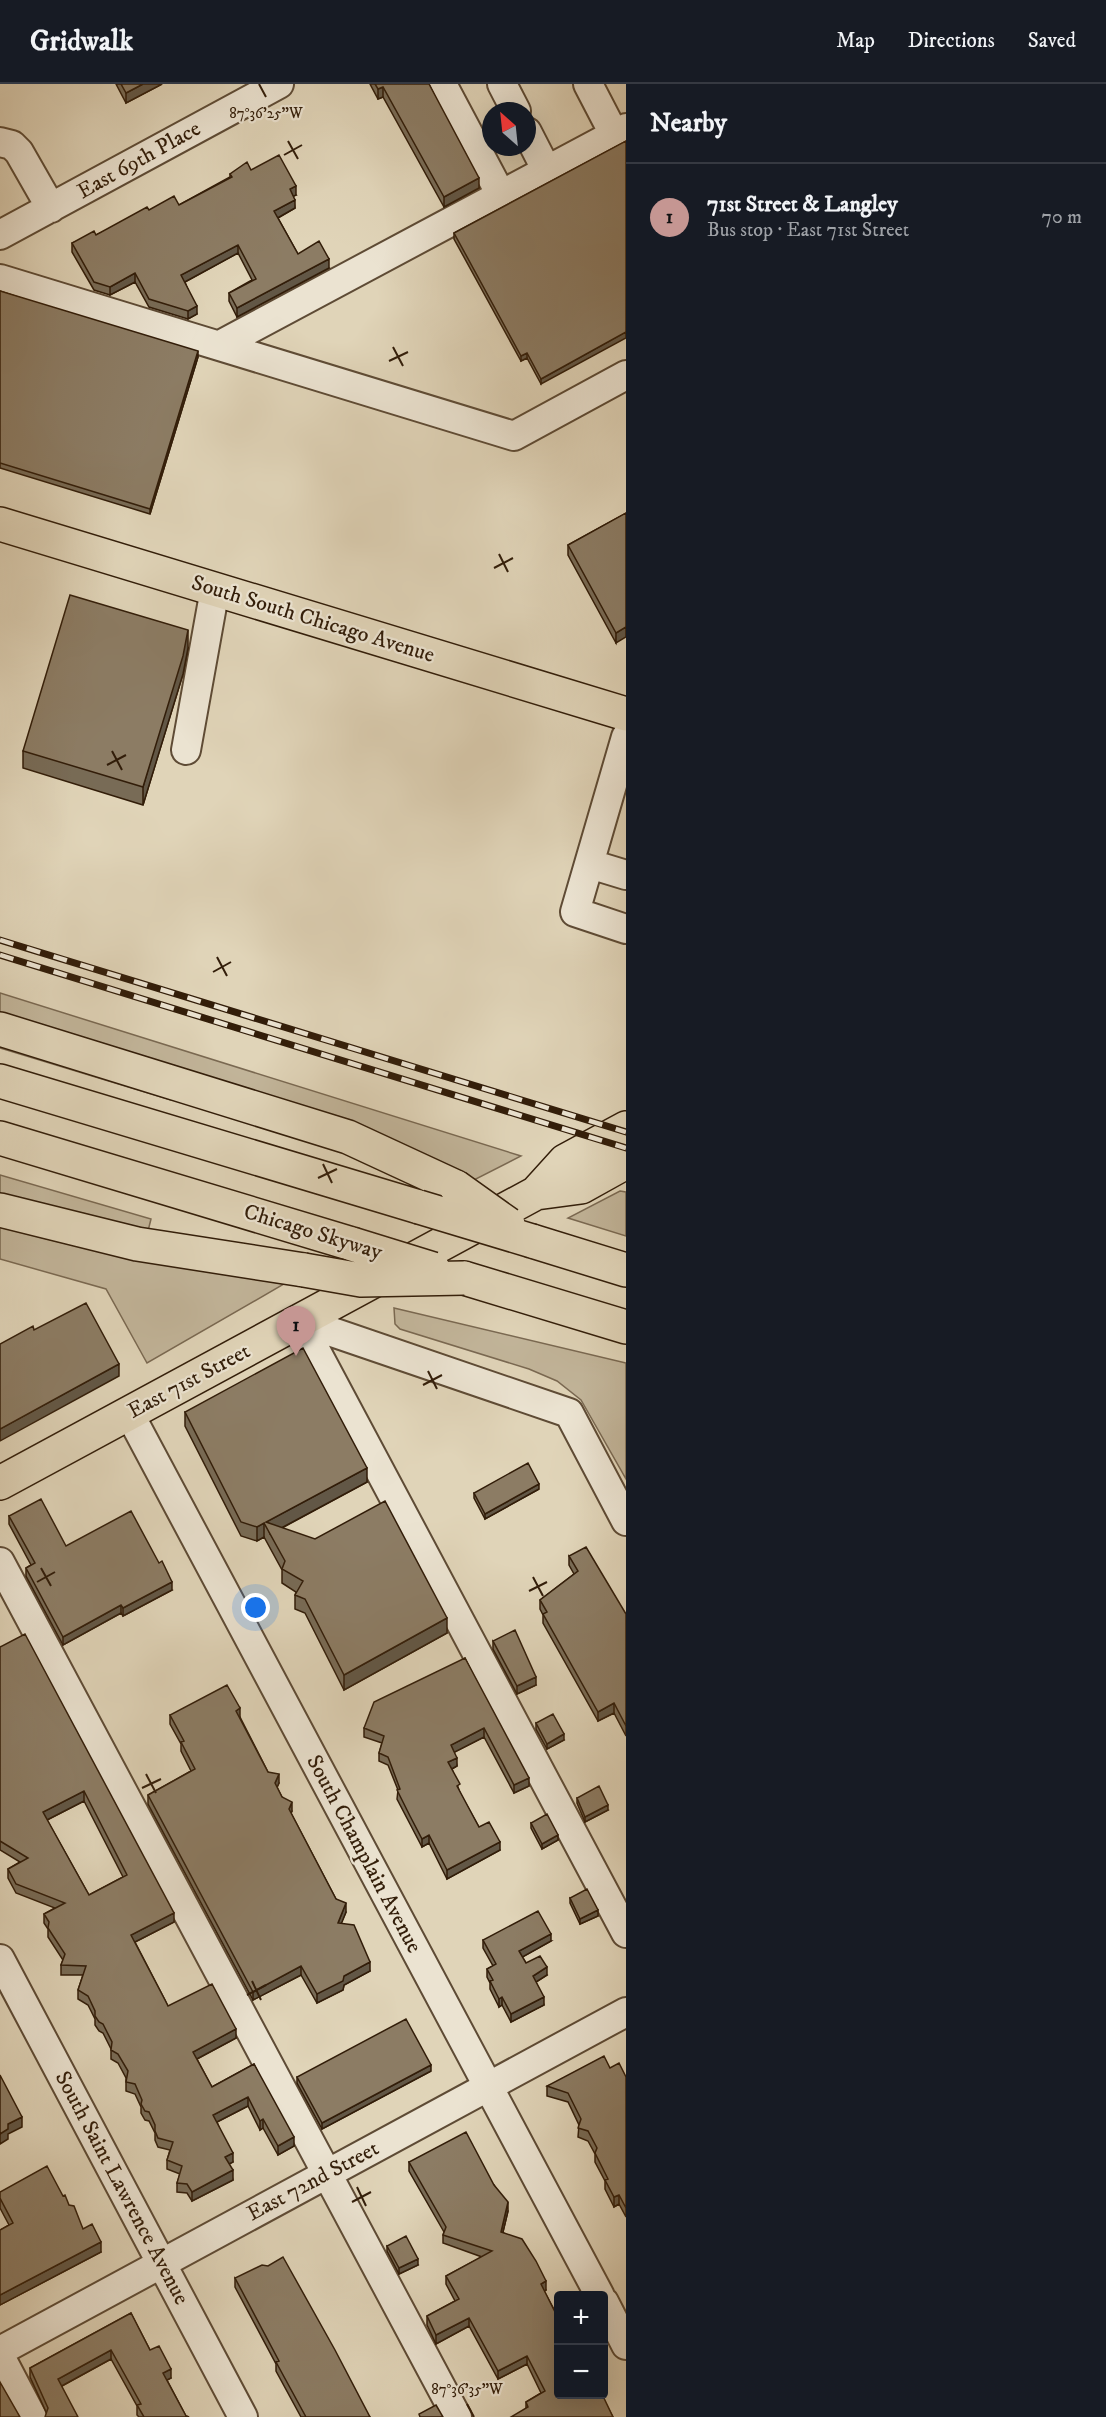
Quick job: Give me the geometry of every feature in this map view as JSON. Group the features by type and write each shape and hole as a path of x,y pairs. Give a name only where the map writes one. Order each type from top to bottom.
{"main road":[{"name":"South South Chicago Avenue","path":"0,524 626,714"},
{"path":"0,1029 348,1137 456,1187 532,1241"},
{"path":"0,1081 626,1269"},
{"name":"East 71st Street","path":"0,1483 536,1193 565,1161 626,1128"},
{"name":"Chicago Skyway","path":"0,1138 626,1327"},
{"name":"East 71st Street","path":"536,1193 581,1187 626,1162"},
{"path":"0,1210 137,1244 361,1280 464,1278"}],"street":[{"name":"East 69th Place","path":"0,235 279,84"},
{"path":"442,84 501,195"},
{"path":"502,84 511,102"},
{"path":"220,345 620,131 588,84"},
{"path":"0,142 12,145 19,152 51,208"},
{"path":"536,150 547,171"},
{"path":"0,279 514,436 626,375"},
{"path":"186,750 215,590"},
{"path":"626,737 575,912 626,928"},
{"path":"590,864 626,875"},
{"path":"300,1321 569,1413 626,1521"},
{"path":"300,1321 626,1933"},
{"name":"South Champlain Avenue","path":"129,1413 598,2291"},
{"path":"0,1562 457,2417"},
{"name":"South Saint Lawrence Avenue","path":"0,1959 243,2417"},
{"name":"East 72nd Street","path":"0,2350 626,2012"},
{"path":"608,2311 626,2345"},
{"path":"0,2356 32,2417"}],"shaded area":[{"path":"0,993 521,1156 474,1180 0,1013"},
{"path":"0,1042 124,1080 171,1100 0,1048"},
{"path":"0,1175 151,1219 147,1235 0,1196"},
{"path":"620,1191 626,1192 626,1236 568,1218"},
{"path":"0,1226 70,1245 284,1284 147,1363 106,1289 0,1259"},
{"path":"394,1308 626,1363 626,1479 581,1400 557,1381 529,1369 400,1329 395,1324"}],"building":[{"path":"121,84 143,84 126,93"},
{"path":"375,84 429,84 479,178 444,197 383,87 378,89"},
{"path":"626,141 626,332 541,379 527,353 521,356 454,233"},
{"path":"279,155 296,186 290,189 295,200 274,211 298,254 319,241 329,259 237,308 229,293 256,279 238,245 181,275 197,306 188,311 149,299 135,273 110,287 94,282 72,243 94,231 96,235 147,207 149,210 174,196 179,205 232,177 230,174 247,162 251,170"},
{"path":"0,291 198,351 150,509 0,463"},
{"path":"626,513 626,627 616,633 568,545"},
{"path":"70,595 188,630 183,656 143,787 23,751"},
{"path":"86,1303 119,1364 0,1429 0,1344 33,1326 34,1330"},
{"path":"303,1348 367,1468 266,1522 315,1539 385,1501 447,1618 344,1675 305,1599 295,1595 303,1581 282,1569 285,1561 264,1523 257,1527 241,1522 185,1412"},
{"path":"528,1463 539,1484 485,1514 474,1493"},
{"path":"41,1499 66,1546 131,1511 159,1563 162,1561 172,1582 123,1608 121,1605 63,1637 26,1568 35,1563 9,1516"},
{"path":"586,1547 626,1614 626,1726 614,1703 598,1712 543,1614 547,1612 540,1600 578,1571 569,1556"},
{"path":"515,1630 536,1677 517,1686 493,1641"},
{"path":"25,1634 174,1913 131,1935 168,2006 212,1984 236,2029 193,2052 212,2087 254,2064 294,2137 278,2146 263,2119 260,2121 248,2097 213,2115 233,2153 225,2157 233,2170 192,2192 187,2184 177,2183 182,2166 167,2160 173,2142 158,2138 155,2125 149,2112 145,2111 141,2104 142,2100 135,2084 126,2082 128,2071 118,2054 111,2050 112,2042 103,2024 95,2016 88,1996 78,1990 86,1966 61,1965 65,1954 48,1928 49,1922 44,1914 65,1903 16,1884 8,1869 28,1858 0,1841 0,1647","holes":["84,1791 127,1875 89,1895 43,1812"]},
{"path":"465,1658 529,1778 514,1785 484,1728 451,1745 457,1758 448,1762 460,1784 457,1786 479,1827 489,1822 500,1842 447,1870 429,1835 422,1839 397,1790 400,1789 388,1757 379,1753 384,1736 364,1728 374,1702"},
{"path":"227,1685 240,1708 236,1711 268,1772 279,1774 275,1783 282,1797 292,1802 289,1809 336,1899 346,1903 338,1923 354,1925 370,1962 344,1976 343,1981 317,1994 301,1966 253,1992 148,1795 195,1769 170,1715"},
{"path":"553,1714 564,1734 547,1744 536,1723"},
{"path":"599,1786 608,1805 585,1817 577,1798"},
{"path":"547,1814 558,1835 542,1844 531,1823"},
{"path":"587,1889 598,1910 580,1919 570,1898"},
{"path":"538,1911 551,1934 519,1951 526,1963 540,1956 547,1967 533,1976 544,1997 511,2014 502,1997 499,1999 490,1981 493,1980 487,1969 496,1964 483,1940"},
{"path":"406,2019 431,2065 322,2123 297,2077"},
{"path":"604,2056 610,2068 619,2063 626,2077 626,2208 619,2195 614,2197 605,2180 608,2179 595,2153 597,2148 588,2131 578,2128 581,2119 568,2093 547,2086"},
{"path":"0,2075 22,2117 8,2124 8,2129 0,2134"},
{"path":"466,2132 494,2185 508,2202 501,2232 522,2239 546,2281 541,2284 554,2310 554,2399 604,2399 613,2417 511,2417 528,2407 526,2402 545,2391 527,2356 498,2371 469,2318 436,2335 427,2316 459,2299 446,2276 492,2251 443,2235 446,2227 409,2162"},
{"path":"47,2166 69,2205 74,2206 83,2229 92,2224 101,2242 0,2295 0,2230 13,2223 0,2198 0,2192"},
{"path":"406,2236 418,2259 399,2268 387,2246"},
{"path":"283,2257 370,2417 306,2417 276,2362 279,2361 235,2278 262,2265 268,2266"},
{"path":"131,2313 150,2350 159,2346 171,2369 163,2373 186,2416 189,2417 144,2417 137,2405 141,2404 111,2350 58,2379 78,2417 45,2417 48,2408 30,2368"},
{"path":"0,2382 20,2417 0,2417"},
{"path":"436,2405 443,2417 420,2417 419,2414"}],"railway":[{"path":"0,940 626,1132"},
{"path":"0,955 626,1148"}],"place":[{"name":"71st Street & Langley","path":"296,1356"}]}
